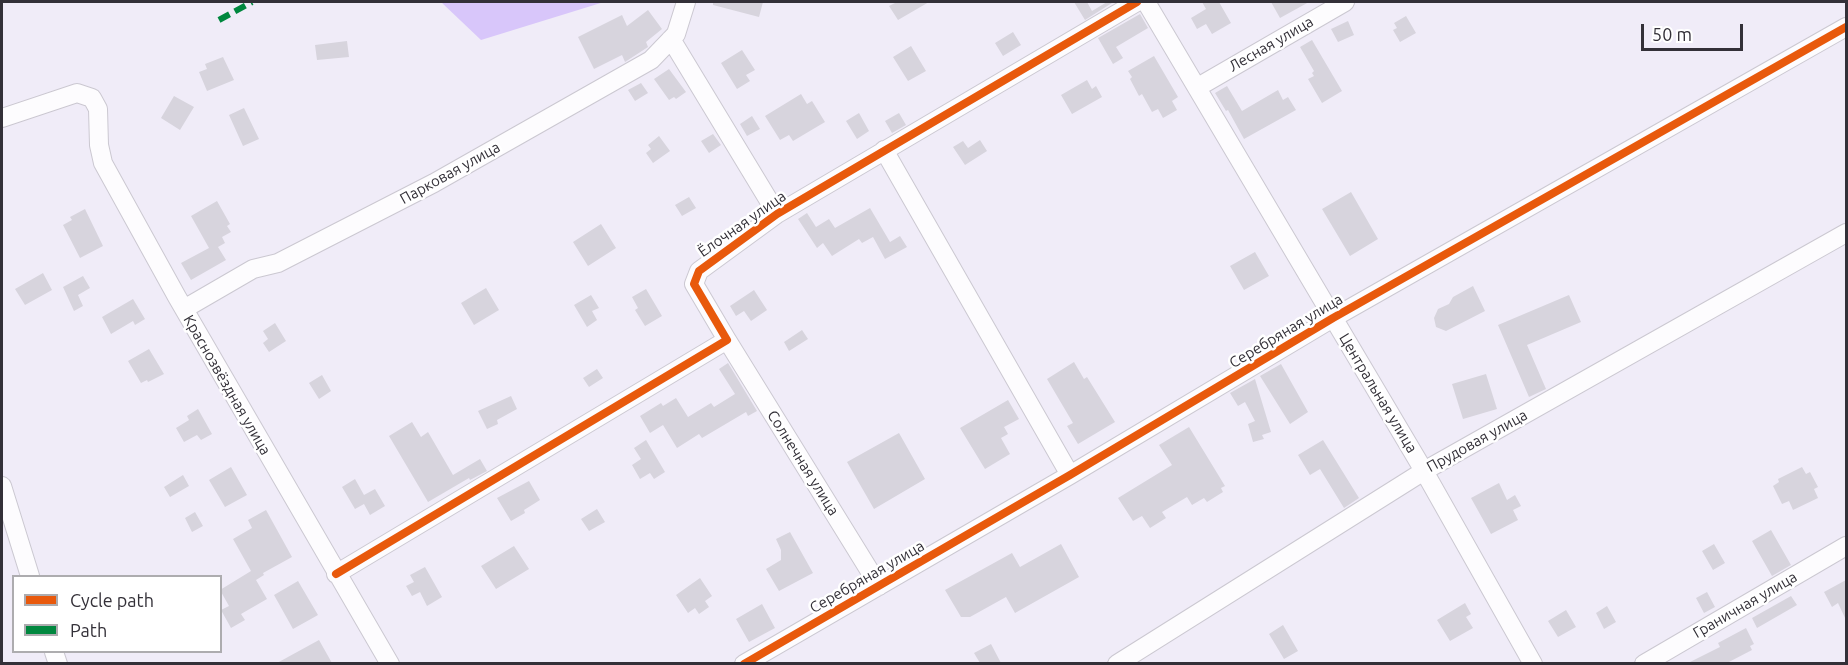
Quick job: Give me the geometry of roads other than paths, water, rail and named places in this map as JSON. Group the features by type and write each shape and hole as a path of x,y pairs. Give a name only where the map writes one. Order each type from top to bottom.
{"street":[{"name":"Парковая улица","path":"184,309 253,269 278,263 434,183 651,60 676,34 686,2"},
{"name":"Ёлочная улица","path":"727,340 694,284 699,271 777,214 1137,2"},
{"name":"Центральная улица","path":"1146,2 1424,471 1533,663"},
{"name":"Лесная улица","path":"1198,87 1345,2"},
{"name":"Серебряная улица","path":"744,663 1070,475 1333,318 1846,27"},
{"path":"671,39 777,214"},
{"name":"Краснозвёздная улица","path":"2,118 77,93 92,98 98,109 99,145 103,162 184,309 336,574 390,663"},
{"path":"884,150 1070,475"},
{"name":"Прудовая улица","path":"1117,663 1424,471 1846,233"},
{"path":"336,574 727,340"},
{"name":"Солнечная улица","path":"727,340 879,586"},
{"path":"2,486 30,575"},
{"name":"Граничная улица","path":"1644,663 1846,546"}]}
